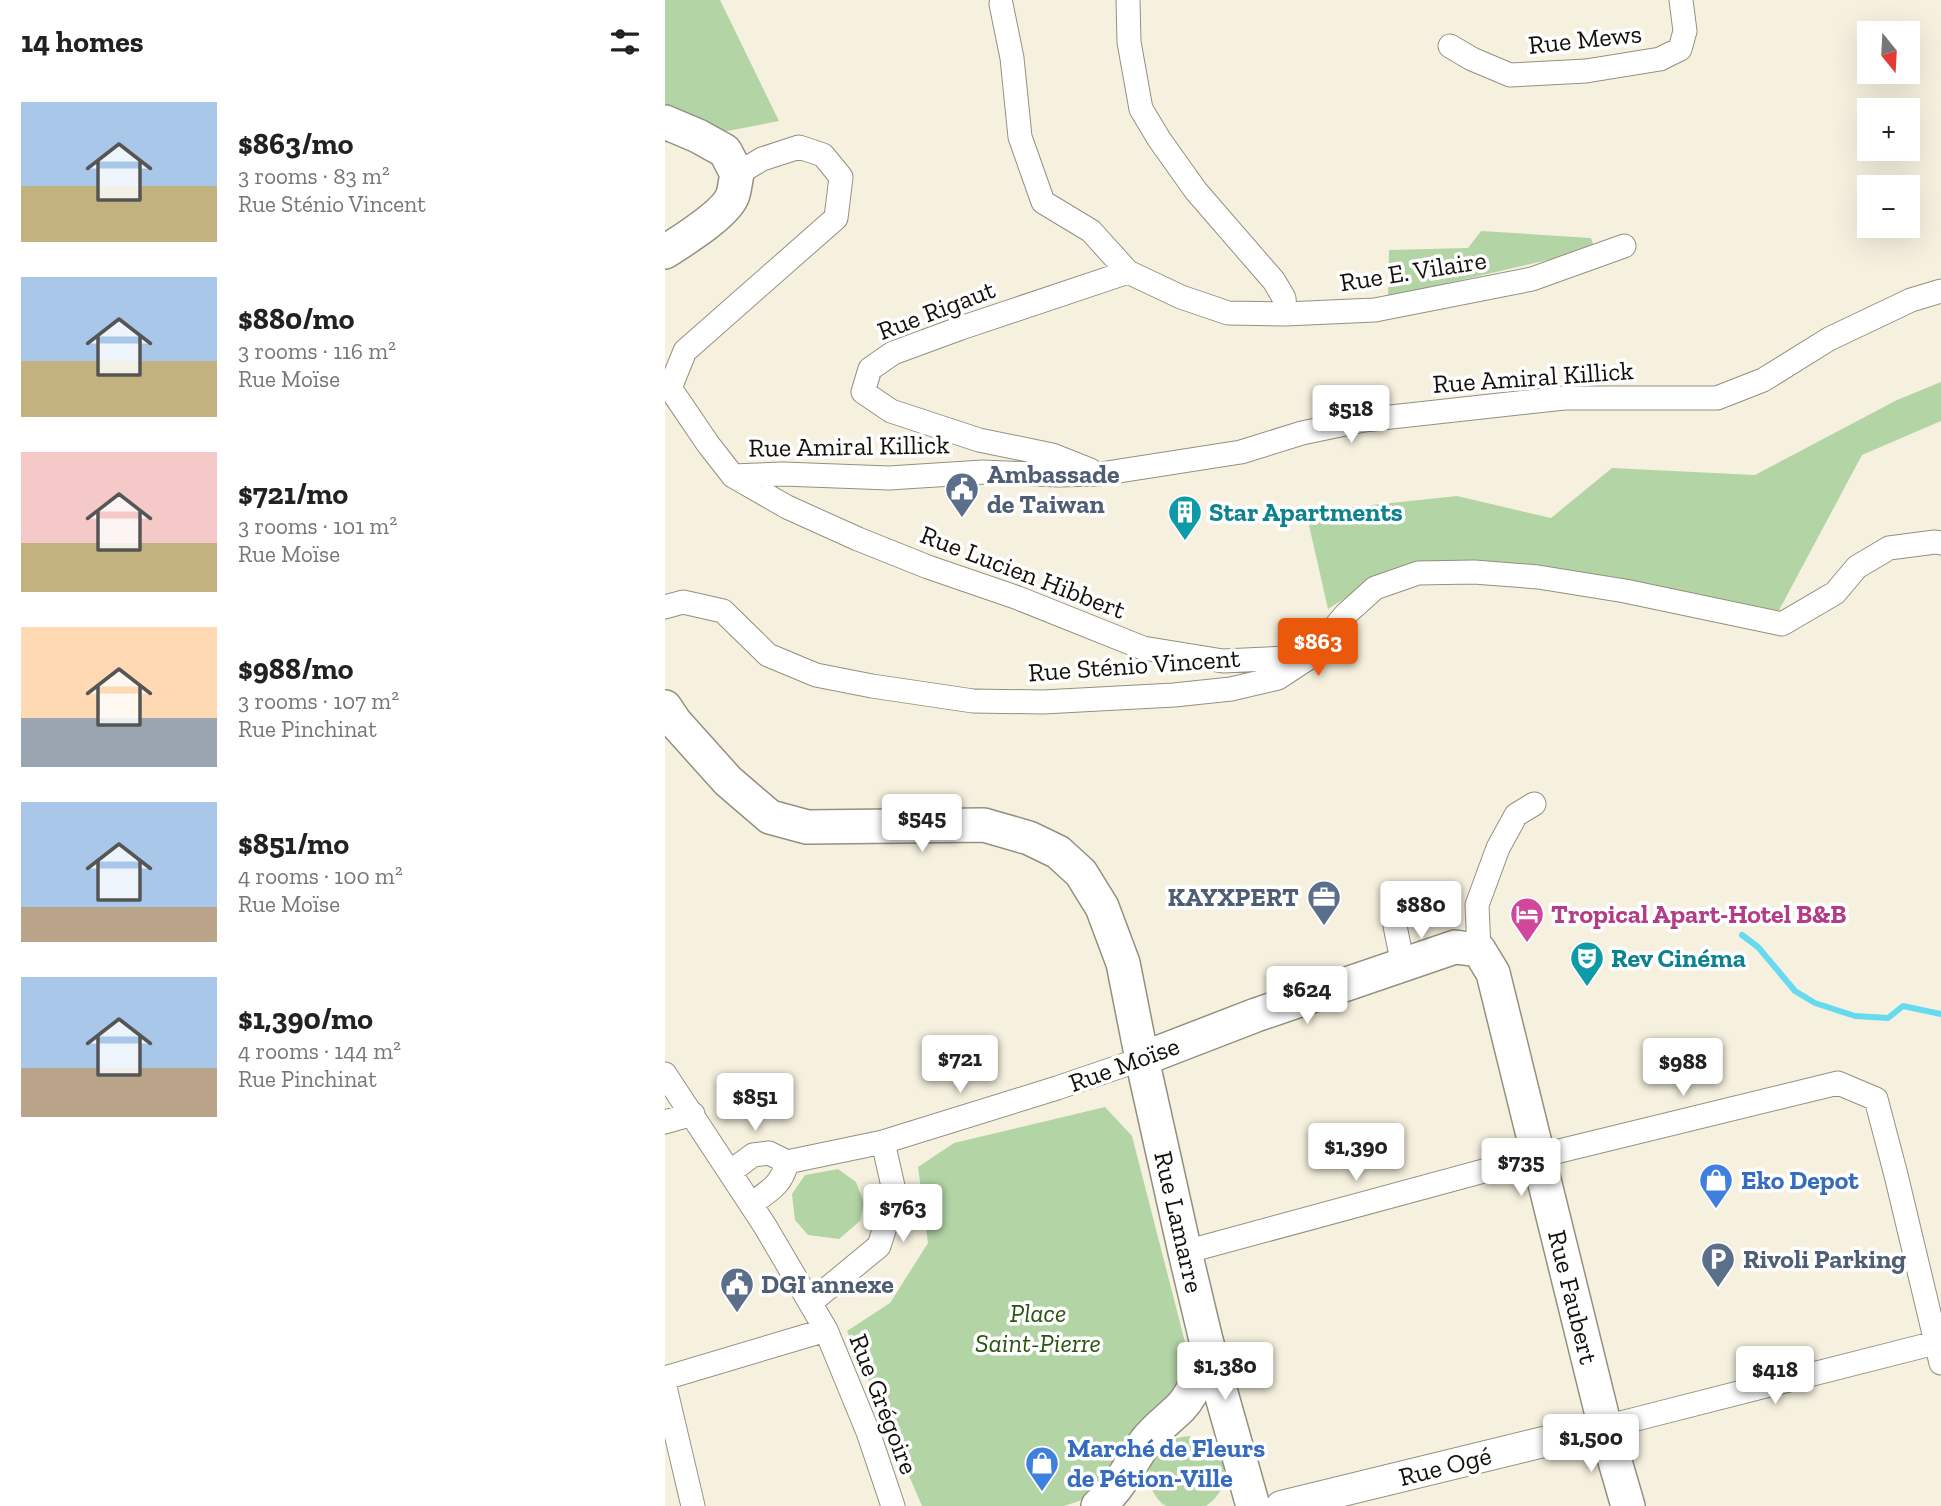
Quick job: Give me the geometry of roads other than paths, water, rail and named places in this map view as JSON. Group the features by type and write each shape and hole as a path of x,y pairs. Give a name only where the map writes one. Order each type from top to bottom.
{"main road":[{"path":"665,122 725,151 737,174 731,199 710,220 665,252"},
{"name":"Rue Lamarre","path":"665,708 727,781 770,817 807,827 984,825 1029,838 1058,852 1081,873 1103,907 1123,962 1142,1059 1206,1340 1253,1506"},
{"name":"Rue Moïse","path":"1142,1059 1256,1015 1403,965 1467,949"},
{"name":"Rue Faubert","path":"1467,949 1493,973 1605,1427 1628,1506"},
{"path":"1098,1506 1110,1496 1126,1475 1150,1435 1187,1399 1202,1365 1206,1340"},
{"path":"1170,1417 1202,1421 1215,1428 1238,1457"},
{"path":"1126,1475 1138,1506"}],"street":[{"path":"1128,0 1129,42 1141,109 1196,191 1274,281 1284,298 1285,314"},
{"name":"Rue Mews","path":"1450,46 1472,59 1510,75 1586,71 1660,59 1680,49 1685,31 1681,0"},
{"path":"1001,4 1012,58 1020,137 1043,202 1091,231 1128,272"},
{"path":"733,476 670,388 685,351 836,218 841,177 823,155 799,147 762,159 737,174"},
{"name":"Rue E. Vilaire","path":"1128,272 1181,297 1229,313 1285,314 1375,310 1532,279 1624,246"},
{"name":"Rue Rigaut","path":"1100,474 1052,455 979,440 891,411 863,392 870,369 893,353 1128,272"},
{"name":"Rue Amiral Killick","path":"733,476 783,474 889,478 983,471 1100,474 1241,452 1302,433 1390,416 1564,398 1717,398 1763,380 1829,339 1911,300 1941,291"},
{"name":"Rue Lucien Hibbert","path":"733,476 787,507 858,539 1143,648 1223,662 1310,657"},
{"name":"Rue Sténio Vincent","path":"665,607 683,602 723,611 768,655 816,675 872,687 973,701 1102,700 1231,689 1278,678 1310,657 1346,614 1375,588 1418,573 1474,572 1538,577 1625,591 1781,624 1835,593 1857,567 1889,548 1941,543"},
{"path":"1467,949 1477,905 1498,848 1516,815 1534,804"},
{"path":"1395,926 1403,965"},
{"name":"Rue Moïse","path":"730,1172 753,1155 769,1153 787,1162 883,1142 1142,1059"},
{"name":"Rue Grégoire","path":"665,1074 751,1204 826,1330 868,1433 893,1506"},
{"path":"1185,1252 1539,1156 1838,1083 1876,1100 1938,1353"},
{"path":"665,1122 693,1114"},
{"path":"811,1302 879,1246 895,1195 883,1142"},
{"path":"751,1204 771,1190 784,1175 787,1162"},
{"path":"665,1378 826,1330"},
{"name":"Rue Ogé","path":"1281,1506 1605,1427 1938,1353"},
{"path":"665,1387 693,1506"}],"waterway":[{"path":"1742,935 1758,947 1795,991 1815,1003 1855,1016 1888,1018 1903,1006 1941,1014"}],"place":[{"name":"Ambassade de Taiwan","path":"962,519"},
{"name":"Star Apartments","path":"1185,542"},
{"name":"KAYXPERT","path":"1324,927"},
{"name":"Tropical Apart-Hotel B&B","path":"1527,944"},
{"name":"Rev Cinéma","path":"1587,988"},
{"name":"Eko Depot","path":"1716,1210"},
{"name":"Rivoli Parking","path":"1718,1289"},
{"name":"DGI annexe","path":"737,1314"},
{"name":"Marché de Fleurs de Pétion-Ville","path":"1042,1493"}],"park label":[{"name":"Place Saint-Pierre","path":"1038,1328"}]}
